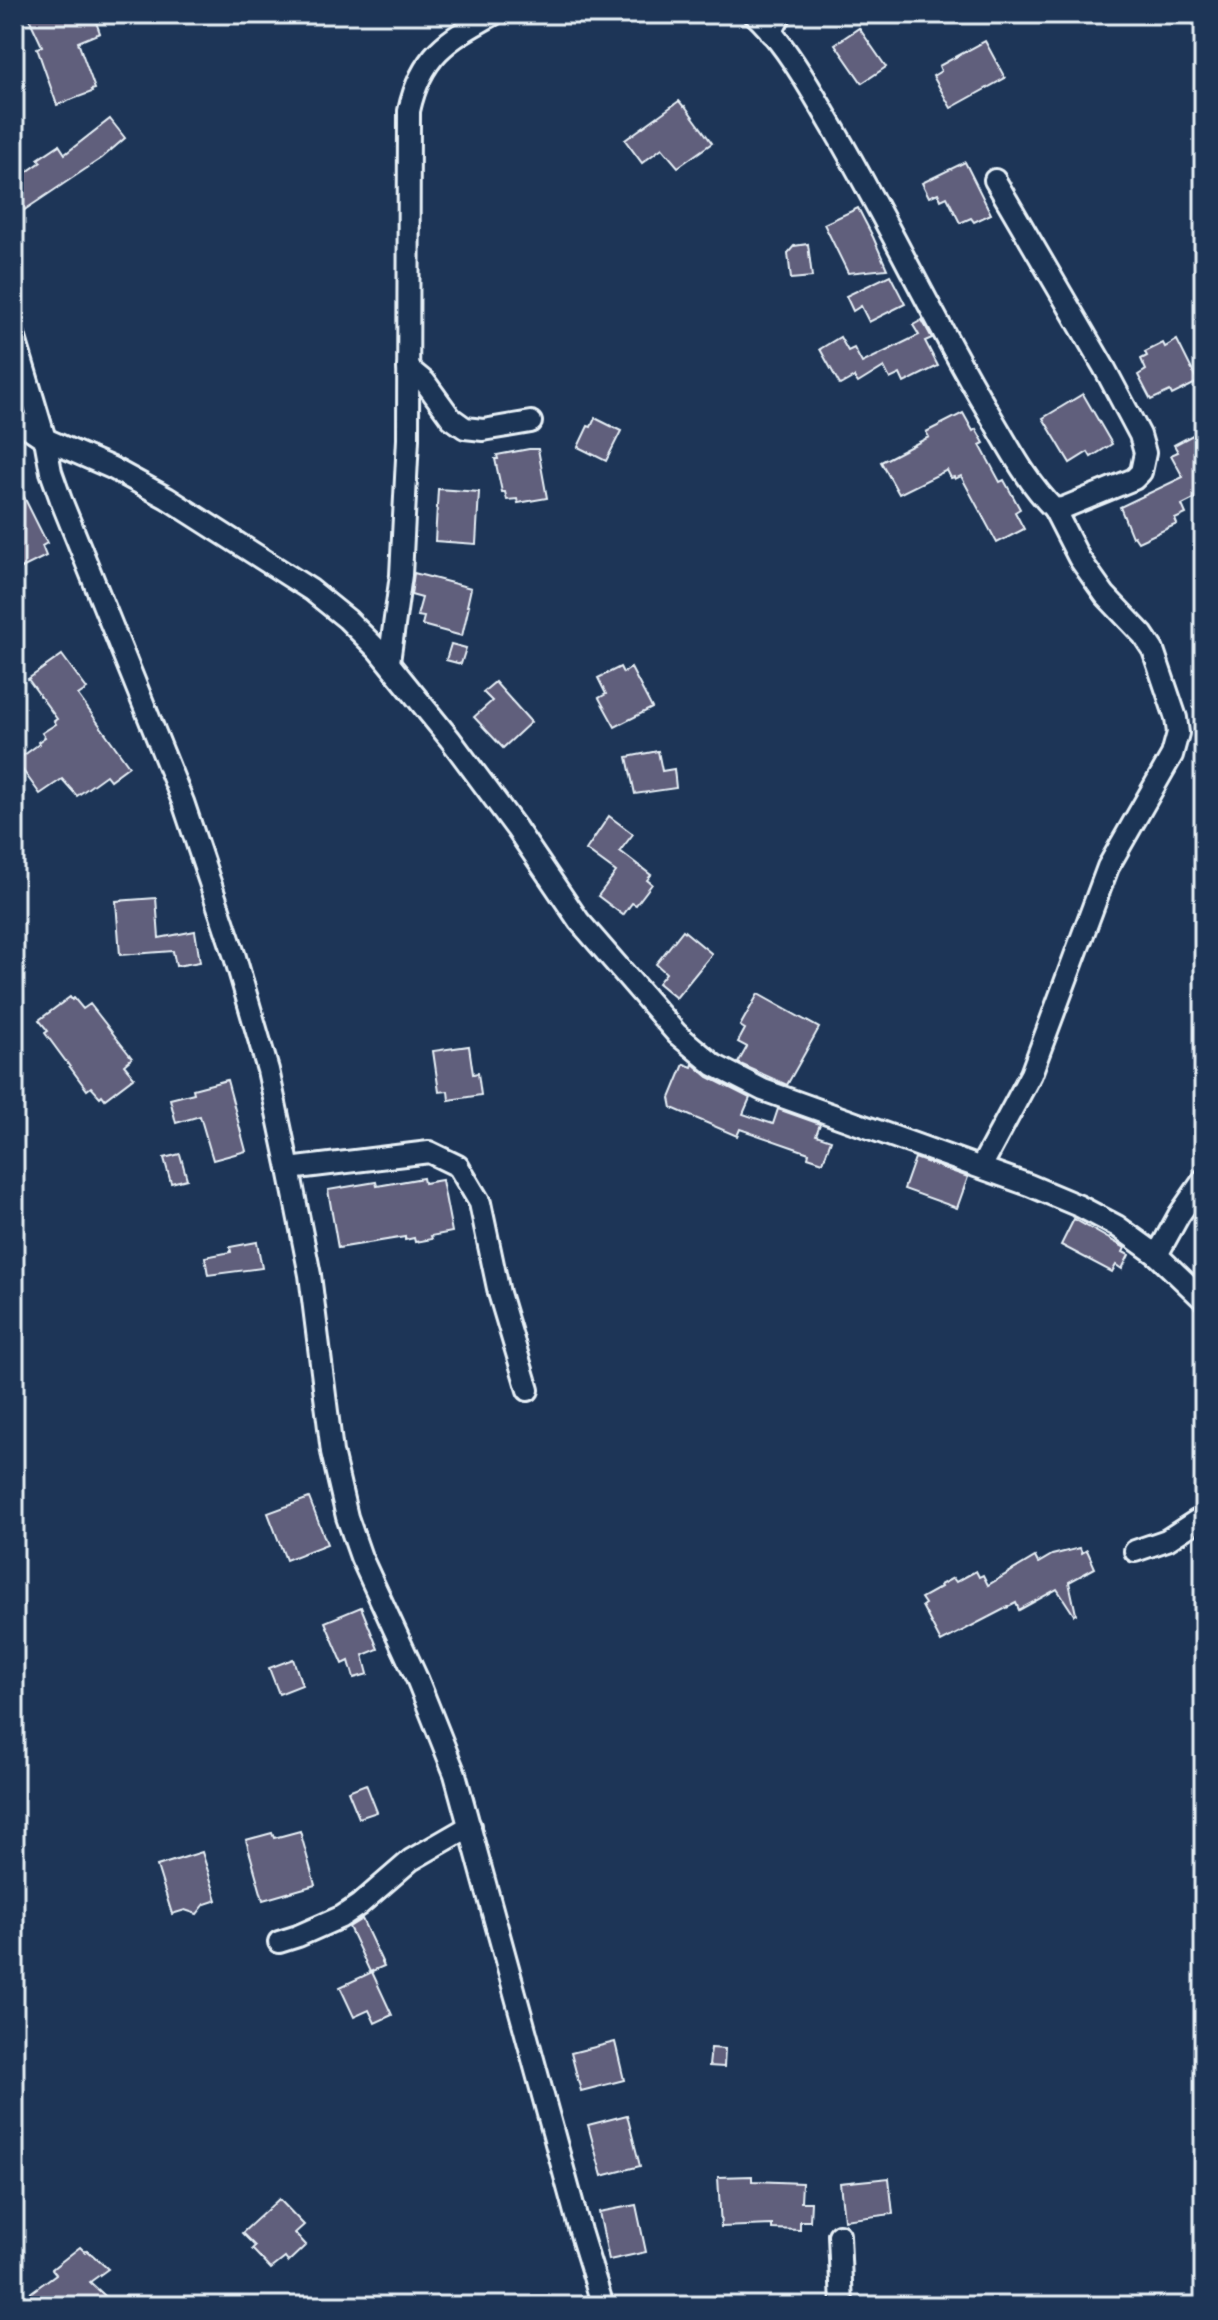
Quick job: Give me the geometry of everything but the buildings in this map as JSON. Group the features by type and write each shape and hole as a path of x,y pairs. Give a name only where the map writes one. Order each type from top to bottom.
{"street":[{"path":"389,662 401,575 408,439 409,111 414,88 427,64 446,42 494,14"},
{"path":"754,14 776,23 959,362 1004,439 1026,474 1054,509 1079,558 1105,595 1153,650 1176,718 1178,733 1172,755 1108,867 1031,1074 981,1167"},
{"path":"995,180 1105,369 1140,435 1145,453 1144,466 1134,479 1054,509"},
{"path":"14,335 45,439 51,472 183,802 235,957 268,1070 289,1169 310,1275 332,1452 344,1505 361,1557 418,1681 455,1774 603,2306"},
{"path":"408,368 425,382 457,424 465,428 483,430 531,422"},
{"path":"14,418 45,439 112,468 167,498 311,590 347,619 389,662 450,739 579,921 652,1006 714,1065 763,1090 981,1167 1079,1206 1117,1226 1157,1255 1204,1300"},
{"path":"289,1169 429,1152 458,1166 480,1203 499,1293 528,1390"},
{"path":"1157,1255 1204,1179"},
{"path":"1135,1551 1167,1540 1204,1516"},
{"path":"279,1942 341,1917 411,1860 470,1826"},
{"path":"839,2235 842,2306"}]}
